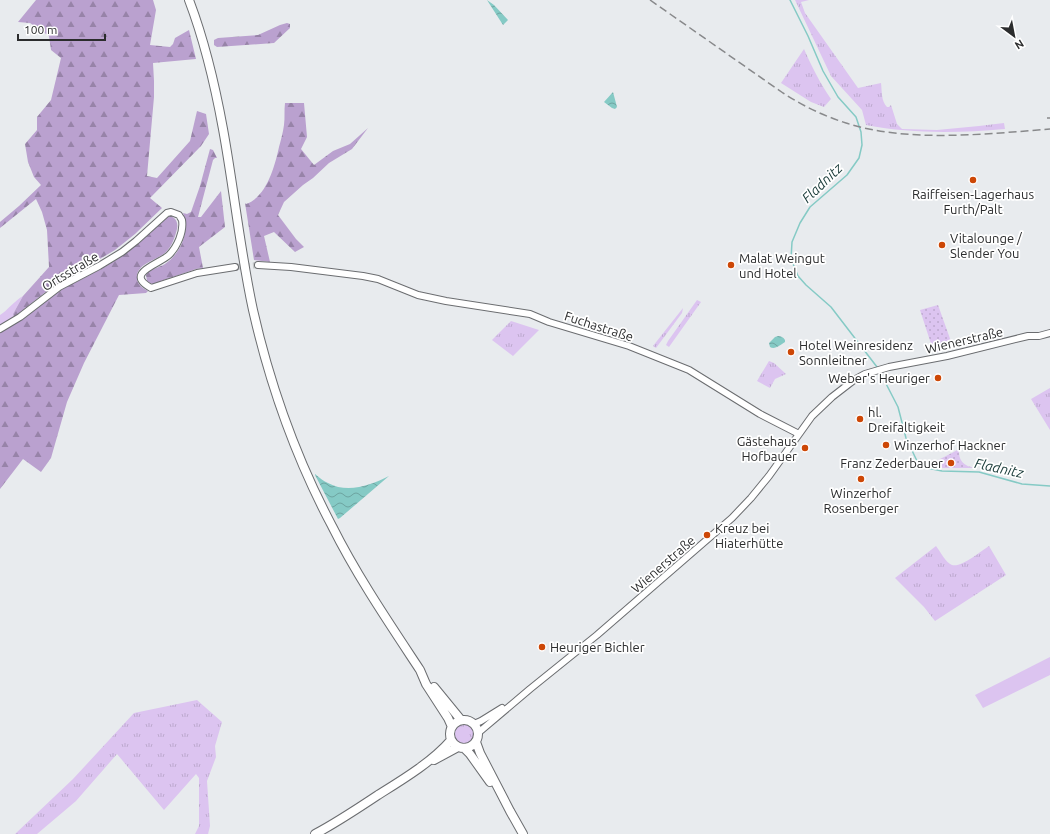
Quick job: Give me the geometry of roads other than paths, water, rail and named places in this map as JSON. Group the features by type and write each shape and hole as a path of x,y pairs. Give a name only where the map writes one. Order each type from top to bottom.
{"main road":[{"path":"189,0 203,41 216,90 248,282 262,345 274,388 288,427 332,527 367,587 420,670 462,720"},
{"path":"420,670 426,684 448,718 452,727"},
{"path":"510,811 470,754 454,744 451,740 450,733 455,723 462,720 469,721 476,726 478,733 476,742 480,753 523,834"},
{"path":"315,834 368,802 419,768 446,746 451,740"},
{"path":"419,768 461,748 469,747 476,742"}],"street":[{"name":"Ortsstraße","path":"0,329 20,317 59,287 111,259 136,241 167,213 171,212 179,215 182,221 180,237 176,246 169,254 162,260 144,270 141,275 144,284 151,288 197,272 234,267"},
{"name":"Fuchastraße","path":"258,265 291,267 363,276 378,279 418,295 446,301 530,314 549,322 629,346 689,370 760,414 799,434"},
{"name":"Wienerstraße","path":"478,733 597,635 732,518 769,476 812,416 832,397 854,380 872,371 947,356 1028,336 1038,336 1050,333"},
{"name":"Wienerstraße","path":"474,724 530,689"}],"water":[{"path":"487,0 494,5 508,20 503,25"},
{"path":"613,92 617,107 615,109 604,102"},
{"path":"778,336 783,337 785,342 776,348 770,347 769,343"},
{"path":"315,474 326,482 343,488 367,485 389,476 338,519"}],"waterway":[{"name":"Fladnitz","path":"790,0 823,71 838,97 856,117 861,132 862,145 859,158 847,175 810,207 800,223 792,242 791,259 798,276 831,307 877,367"},
{"name":"Fladnitz","path":"880,372 898,407 906,438 918,463 922,467 942,471 979,472 1022,484 1050,486"}],"tunnel":[{"path":"235,267 258,265"}],"railway":[{"path":"650,0 783,93 814,110 846,123 870,129 921,135 974,135 1050,129"}],"place":[{"name":"Raiffeisen-Lagerhaus Furth/Palt","path":"973,180"},
{"name":"Vitalounge / Slender You","path":"942,245"},
{"name":"Malat Weingut und Hotel","path":"731,265"},
{"name":"Hotel Weinresidenz Sonnleitner","path":"791,352"},
{"name":"Weber's Heuriger","path":"938,378"},
{"name":"hl. Dreifaltigkeit","path":"860,419"},
{"name":"Winzerhof Hackner","path":"886,445"},
{"name":"Gästehaus Hofbauer","path":"805,448"},
{"name":"Franz Zederbauer","path":"951,463"},
{"name":"Winzerhof Rosenberger","path":"861,479"},
{"name":"Kreuz bei Hiaterhütte","path":"707,535"},
{"name":"Heuriger Bichler","path":"542,647"}]}
